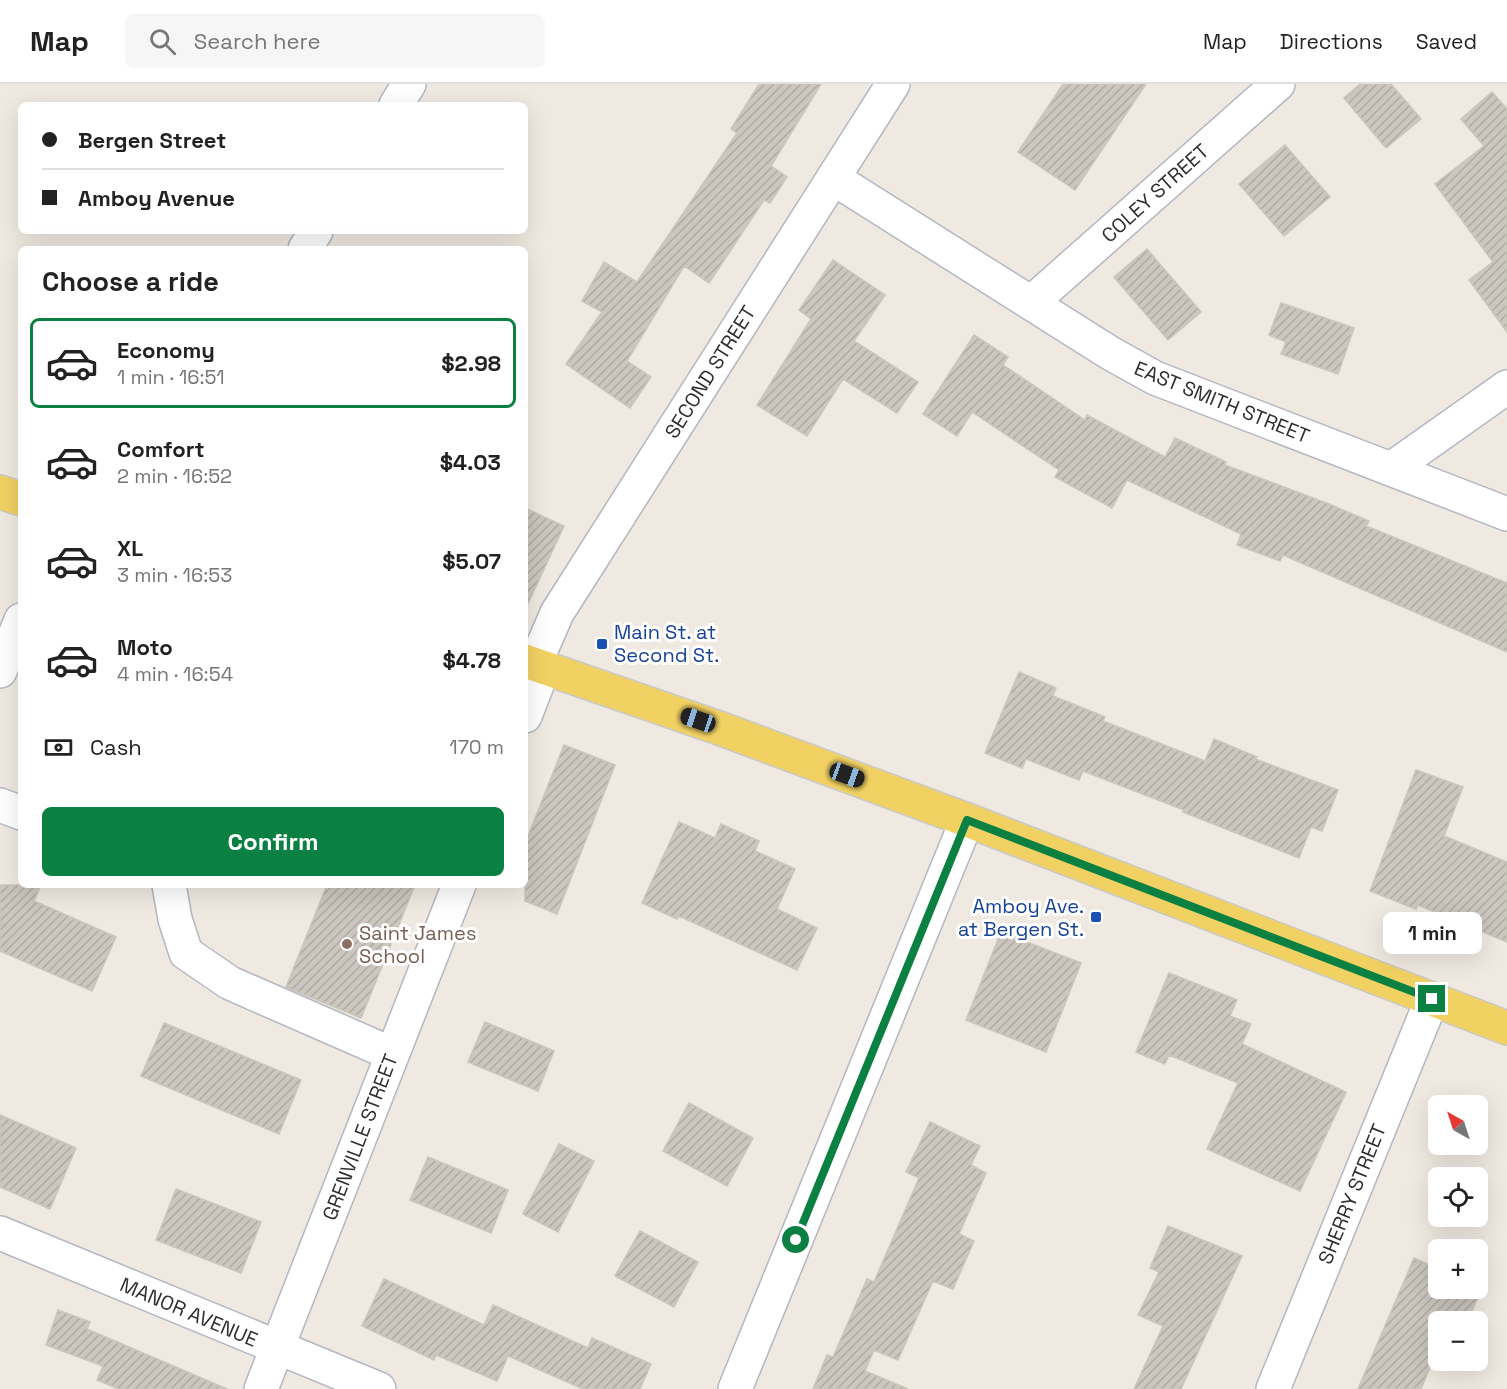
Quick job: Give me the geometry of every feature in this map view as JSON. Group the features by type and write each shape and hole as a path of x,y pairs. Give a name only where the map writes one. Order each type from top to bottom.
{"main road":[{"path":"0,492 18,498"},
{"path":"535,664 719,728 967,820 1432,999 1506,1025"}],"street":[{"path":"398,102 409,84"},
{"name":"SECOND STREET","path":"535,664 557,613 893,84"},
{"name":"COLEY STREET","path":"1032,302 1278,84"},
{"name":"EAST SMITH STREET","path":"833,178 1110,353 1155,378 1507,514"},
{"path":"1391,469 1507,387"},
{"path":"0,671 18,627"},
{"path":"528,700 535,664"},
{"path":"0,805 18,812"},
{"path":"735,1389 967,820"},
{"path":"170,888 175,919 186,953 230,983 392,1054"},
{"name":"GRENVILLE STREET","path":"261,1389 458,888"},
{"name":"SHERRY STREET","path":"1273,1389 1432,999"},
{"name":"MANOR AVENUE","path":"0,1233 379,1389"}],"building":[{"path":"759,84 821,84 771,166 787,177 770,203 764,200 709,283 684,266 627,361 651,377 630,408 566,364 602,312 582,301 604,262 637,282 737,133 731,129"},
{"path":"1063,84 1146,84 1075,190 1018,152"},
{"path":"1360,84 1391,84 1421,119 1386,148 1344,98"},
{"path":"1492,92 1507,109 1507,332 1469,280 1493,262 1435,184 1484,146 1461,119"},
{"path":"1285,145 1330,197 1284,236 1239,184"},
{"path":"1147,249 1201,312 1168,340 1114,277"},
{"path":"833,260 885,295 854,341 918,382 897,413 843,379 807,436 757,405 811,319 799,310"},
{"path":"1281,303 1354,328 1338,374 1281,354 1286,342 1269,335"},
{"path":"974,335 1008,357 1003,365 1085,420 1087,415 1165,457 1175,438 1226,462 1225,465 1329,504 1369,521 1366,526 1507,583 1507,652 1283,555 1280,561 1237,545 1241,534 1127,480 1112,508 1055,477 1059,470 972,412 957,436 923,414"},
{"path":"528,509 564,526 528,604"},
{"path":"1019,672 1056,688 1053,696 1105,717 1103,721 1205,761 1214,739 1257,757 1255,759 1338,790 1322,831 1311,827 1299,858 1083,771 1079,780 1026,759 1022,768 985,753"},
{"path":"564,745 615,765 557,914 525,901 525,888 528,888 528,836"},
{"path":"1416,770 1463,787 1444,836 1507,862 1507,942 1418,905 1416,909 1370,891"},
{"path":"679,822 715,838 721,824 759,841 755,851 795,869 777,909 817,928 797,970 679,916 677,919 642,903"},
{"path":"0,885 40,888 34,901 116,937 92,991 0,951"},
{"name":"Saint James School","path":"326,888 414,888 361,1018 286,987"},
{"path":"1001,932 1081,963 1046,1052 966,1020"},
{"path":"1169,973 1237,1000 1230,1016 1251,1024 1242,1044 1346,1092 1300,1191 1207,1149 1238,1083 1169,1055 1165,1064 1136,1052"},
{"path":"485,1022 554,1051 538,1091 468,1062"},
{"path":"164,1023 301,1080 279,1134 141,1076"},
{"path":"689,1103 753,1138 727,1186 663,1151"},
{"path":"0,1115 76,1148 50,1209 0,1187"},
{"path":"930,1122 980,1146 971,1165 986,1173 959,1234 974,1241 953,1289 933,1281 898,1360 874,1350 865,1371 908,1389 813,1389 827,1355 833,1357 867,1279 874,1282 919,1178 906,1172"},
{"path":"559,1144 594,1161 558,1232 523,1214"},
{"path":"428,1157 508,1190 491,1233 410,1200"},
{"path":"176,1189 261,1222 241,1273 156,1240"},
{"path":"1168,1226 1242,1256 1181,1389 1134,1389 1163,1326 1138,1315 1159,1272 1150,1268"},
{"path":"640,1231 698,1262 674,1307 615,1276"},
{"path":"1414,1258 1428,1264 1428,1299 1477,1299 1472,1311 1428,1311 1428,1371 1421,1389 1358,1389"},
{"path":"384,1279 484,1325 493,1305 588,1348 592,1338 651,1364 640,1389 583,1389 508,1356 497,1381 436,1355 434,1360 362,1326"},
{"path":"58,1310 90,1322 87,1329 227,1389 119,1389 97,1380 103,1366 46,1345"}],"place":[{"name":"Main St. at Second St.","path":"602,644"},
{"name":"Amboy Ave. at Bergen St.","path":"1096,917"},
{"name":"Saint James School","path":"347,944"}],"route":[{"path":"796,1240 967,820 1432,999"}]}
